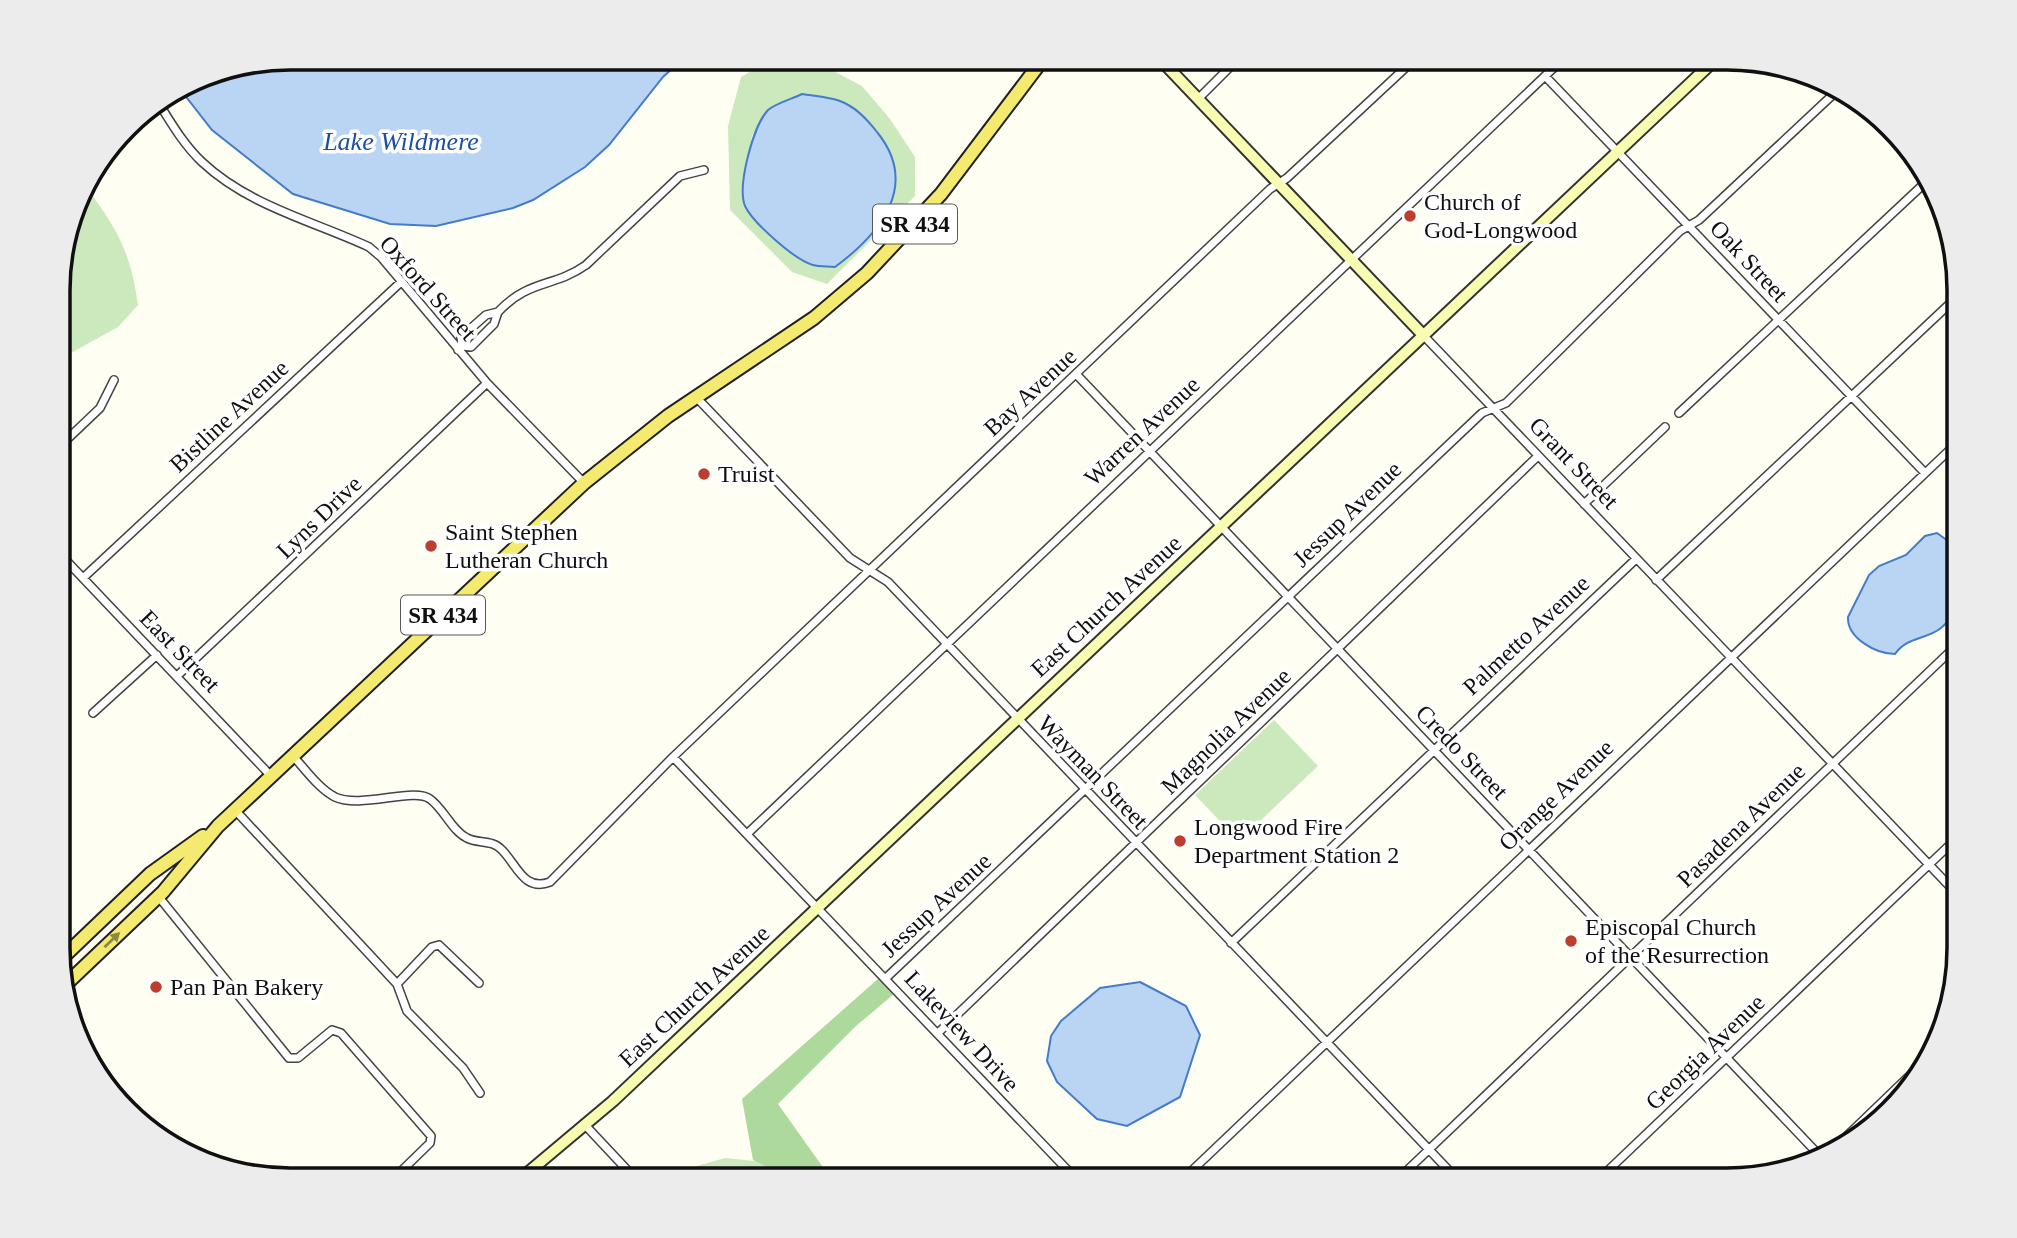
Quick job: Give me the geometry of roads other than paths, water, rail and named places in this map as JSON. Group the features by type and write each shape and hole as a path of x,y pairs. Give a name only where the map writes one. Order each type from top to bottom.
{"main road":[{"name":"SR 434","path":"72,978 158,896 218,826 584,483 639,436 814,318 884,257 941,194 1035,70"},
{"name":"SR 434","path":"70,950 150,874 218,826"}],"street":[{"name":"Grant Street","path":"1170,70 1947,884"},
{"path":"1198,99 1227,70"},
{"name":"Bay Avenue","path":"293,756 337,798 356,801 413,795 429,797 466,838 487,841 501,848 529,883 540,885 550,881 673,757 1278,184 1403,70"},
{"name":"Warren Avenue","path":"748,833 1551,70"},
{"name":"East Church Avenue","path":"533,1168 585,1125 818,907 1704,70"},
{"name":"Oak Street","path":"1545,76 1925,473"},
{"name":"Jessup Avenue","path":"886,978 1482,413 1506,403 1689,226 1699,220 1831,96"},
{"name":"Oxford Street","path":"164,110 186,144 203,163 265,204 369,247 460,348 487,383 584,483"},
{"path":"498,313 486,315 461,337 460,348 471,347 494,324 498,313 521,291 574,274 680,176 704,170"},
{"path":"1679,414 1921,187"},
{"name":"Bistline Avenue","path":"83,578 401,282"},
{"path":"1656,580 1947,306"},
{"name":"Credo Street","path":"1077,374 1814,1150"},
{"path":"70,436 100,408 114,380"},
{"name":"Lyns Drive","path":"177,676 487,383"},
{"name":"Wayman Street","path":"696,397 850,558 888,582 1447,1168"},
{"path":"1584,504 1665,427"},
{"name":"Orange Avenue","path":"1195,1168 1947,452"},
{"name":"Magnolia Avenue","path":"938,1033 1538,456"},
{"name":"Palmetto Avenue","path":"1231,943 1636,559"},
{"name":"East Street","path":"70,564 271,776"},
{"path":"93,713 157,655"},
{"name":"Pasadena Avenue","path":"1409,1168 1947,655"},
{"name":"Lakeview Drive","path":"673,757 1066,1168"},
{"path":"235,810 397,984 407,1011 464,1068 480,1093"},
{"name":"Georgia Avenue","path":"1611,1168 1947,848"},
{"path":"158,896 289,1058 298,1058 332,1030 341,1033 431,1136 429,1143 404,1168"},
{"path":"397,984 432,947 439,945 479,984"},
{"path":"1859,1125 1898,1087"},
{"path":"585,1125 625,1168"}],"water":[{"name":"Lake Wildmere","path":"671,70 609,145 585,167 533,200 513,208 436,226 390,224 293,194 212,130 186,96 233,77 261,72"},
{"path":"802,94 836,100 856,110 877,132 889,152 895,171 895,189 880,223 852,254 835,267 813,265 786,249 749,213 743,197 748,157 762,118 771,108"},
{"path":"1937,533 1947,541 1947,622 1935,632 1906,644 1895,654 1872,648 1852,632 1848,617 1869,575 1879,566 1906,555 1925,536"},
{"path":"1140,982 1186,1006 1200,1035 1180,1097 1127,1126 1097,1119 1057,1082 1047,1061 1051,1036 1061,1021 1100,988"}],"place":[{"name":"Church of God-Longwood","path":"1410,216"},
{"name":"Truist","path":"704,474"},
{"name":"Saint Stephen Lutheran Church","path":"431,546"},
{"name":"Longwood Fire Department Station 2","path":"1180,841"},
{"name":"Episcopal Church of the Resurrection","path":"1571,941"},
{"name":"Pan Pan Bakery","path":"156,987"}]}
